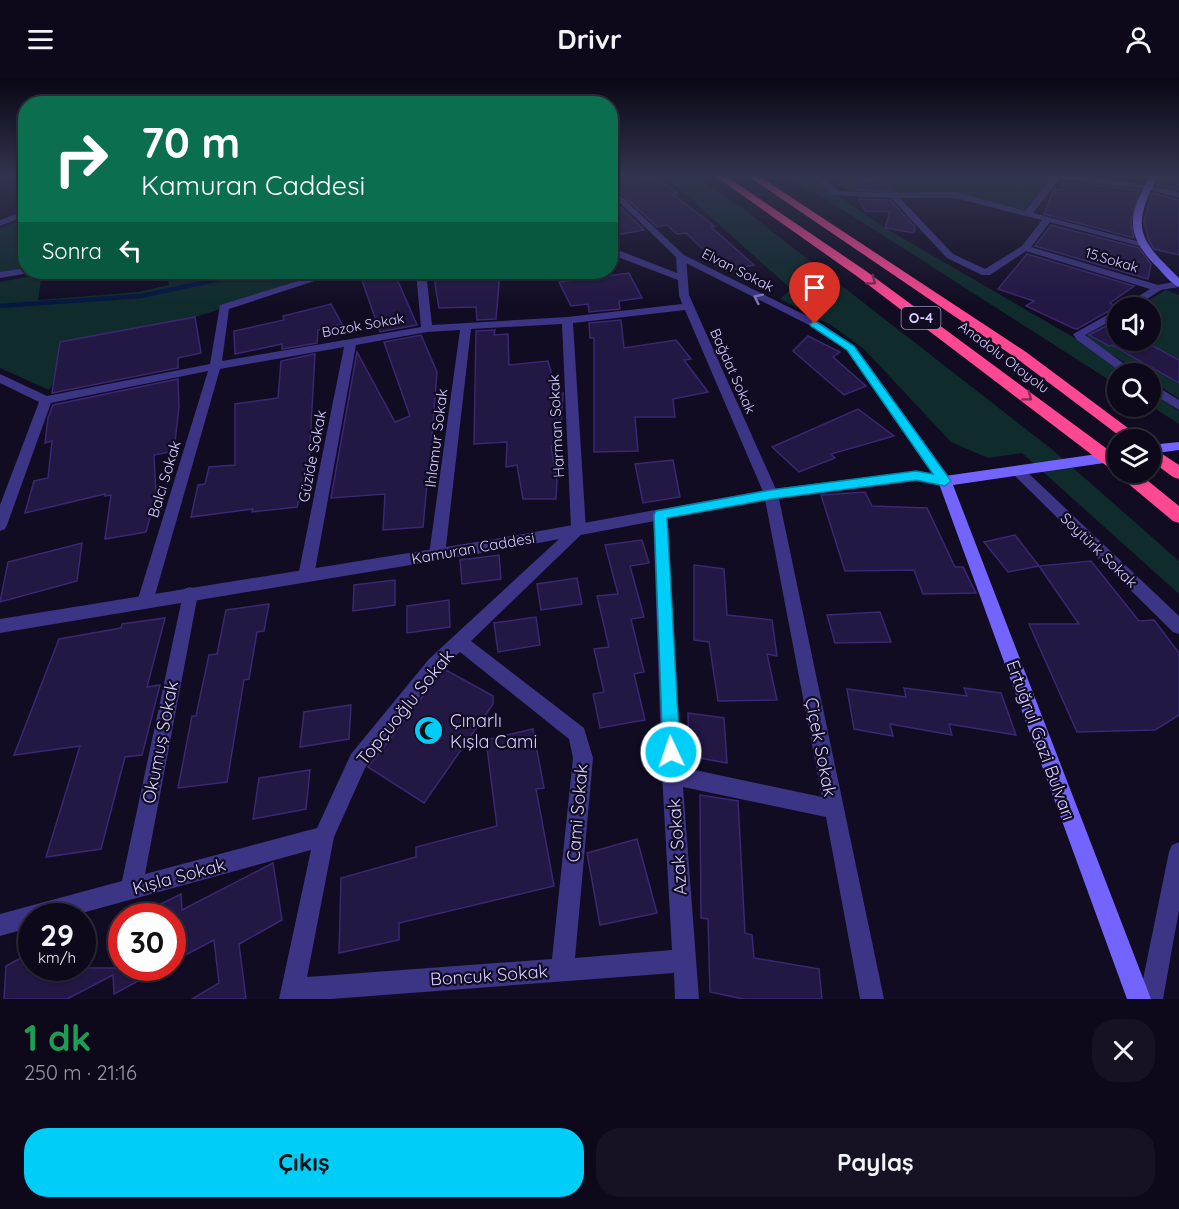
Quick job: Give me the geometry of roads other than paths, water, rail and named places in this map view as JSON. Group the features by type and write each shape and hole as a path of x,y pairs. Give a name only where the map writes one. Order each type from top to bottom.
{"highway":[{"name":"Anadolu Otoyolu","path":"782,219 862,274 1107,458"},
{"name":"Anadolu Otoyolu","path":"817,219 1021,355 1121,429"},
{"path":"1161,459 1179,473"},
{"path":"1138,483 1179,516"}],"main road":[{"path":"1136,219 1139,243 1179,284"},
{"path":"1161,449 1179,446"},
{"path":"945,481 1107,458"},
{"name":"Ertuğrul Gazi Bulvarı","path":"945,481 1139,999"}],"street":[{"name":"Elvan Sokak","path":"642,219 681,257 815,324 851,348 945,481"},
{"path":"914,219 950,256 986,273 1025,248 1047,220"},
{"name":"15.Sokak","path":"1044,219 1139,243"},
{"name":"15.Sokak","path":"1025,248 1158,288"},
{"path":"618,253 683,279"},
{"name":"Bağdat Sokak","path":"681,257 684,295 771,494"},
{"path":"0,276 18,273"},
{"name":"Balcı Sokak","path":"145,602 215,366 224,307 314,279"},
{"path":"422,279 427,329"},
{"path":"1143,297 1158,288 1179,284"},
{"name":"Bozok Sokak","path":"46,400 215,366 427,329 567,320 689,306"},
{"path":"1107,318 1079,334 1081,338 1116,363"},
{"name":"Harman Sokak","path":"567,320 579,530"},
{"name":"Ihlamur Sokak","path":"437,555 466,326"},
{"name":"Güzide Sokak","path":"306,576 351,342"},
{"path":"0,378 46,400 0,525"},
{"path":"1161,394 1179,406"},
{"name":"Soytürk Sokak","path":"1019,472 1179,627"},
{"name":"Kamuran Caddesi","path":"0,626 437,555 771,494 916,476 945,481"},
{"name":"Çiçek Sokak","path":"771,494 872,999"},
{"name":"Azak Sokak","path":"660,515 672,775 687,999"},
{"name":"Topçuoğlu Sokak","path":"292,994 324,836 358,761 435,664 579,530"},
{"name":"Okumuş Sokak","path":"131,889 190,594"},
{"name":"Cami Sokak","path":"460,642 577,734 583,758 562,970"},
{"path":"672,775 833,809"},
{"name":"Kışla Sokak","path":"0,925 324,836"},
{"path":"1151,999 1179,852"},
{"name":"Boncuk Sokak","path":"292,994 685,961"}],"waterway":[{"path":"0,306 141,296 220,279"}],"place":[{"name":"Çınarlı Kışla Cami","path":"429,730"}]}
